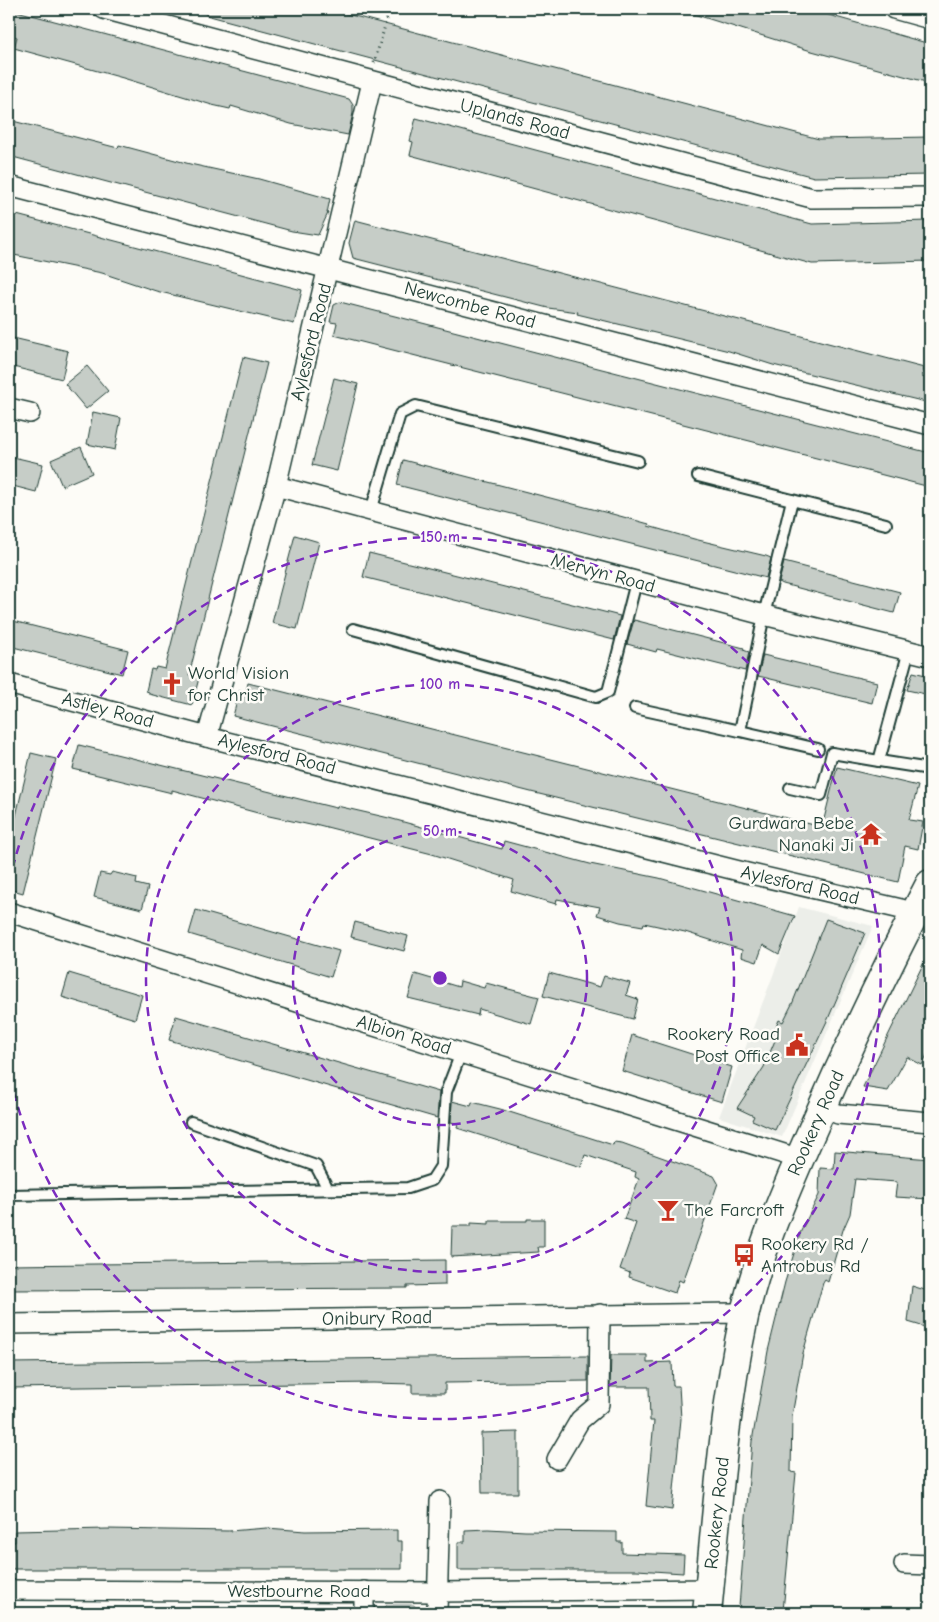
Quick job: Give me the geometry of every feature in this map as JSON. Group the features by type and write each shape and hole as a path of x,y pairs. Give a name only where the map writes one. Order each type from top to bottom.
{"main road":[{"name":"Rookery Road","path":"708,1601 724,1436 745,1316 777,1212 822,1107 890,960 930,884"}],"street":[{"name":"Uplands Road","path":"104,9 812,198 930,197"},
{"path":"894,9 930,19"},
{"name":"Aylesford Road","path":"371,81 276,486 207,737 747,873 901,909 914,915"},
{"name":"Newcombe Road","path":"9,186 930,425"},
{"path":"9,408 30,413"},
{"name":"Mervyn Road","path":"276,486 636,582 930,656"},
{"name":"Astley Road","path":"10,690 207,737"},
{"name":"Albion Road","path":"9,912 800,1159"},
{"path":"822,1107 838,1114 930,1122"},
{"name":"Onibury Road","path":"9,1324 600,1314 733,1313 745,1316"},
{"path":"557,1459 580,1420 599,1404 600,1314"},
{"path":"438,1613 440,1501"},
{"path":"904,1564 930,1565"},
{"name":"Westbourne Road","path":"9,1590 437,1592 708,1601"},
{"path":"364,1591 364,1613"}],"lane":[{"path":"371,511 400,414 416,406 638,462"},
{"path":"698,476 886,524"},
{"path":"740,731 764,615 792,500"},
{"path":"353,629 596,697 608,692 636,582"},
{"path":"879,761 909,650"},
{"path":"635,708 818,749"},
{"path":"790,788 821,795 832,753 930,769"},
{"path":"9,1195 408,1188 432,1180 441,1166 446,1092 461,1053"},
{"path":"191,1122 316,1166 328,1189"}],"path":[{"path":"371,81 390,9"}],"shaded area":[{"path":"799,907 873,926 782,1137 719,1117"},
{"path":"387,1605 414,1605 418,1613 379,1613"}],"building":[{"path":"9,9 349,99 353,105 353,113 348,135 291,124 231,106 230,109 212,105 14,48 17,37 9,35"},
{"path":"206,9 328,9 819,139 930,137 930,175 814,177 206,15"},
{"path":"687,9 808,9 930,44 930,68 926,82 808,50 687,12"},
{"path":"416,118 812,224 930,221 930,261 812,264 410,155 413,142 410,141"},
{"path":"9,120 118,148 119,145 190,164 259,179 330,199 328,213 318,235 292,231 9,156"},
{"path":"9,213 302,290 294,324 156,291 102,273 9,254"},
{"path":"355,220 924,368 922,377 930,379 930,403 773,365 729,351 577,314 578,312 548,308 353,258 349,243"},
{"path":"340,302 930,453 930,487 334,335 337,323 330,322 334,305"},
{"path":"9,337 68,351 62,379 9,366"},
{"path":"243,357 267,363 189,675 199,678 192,705 149,694 146,691 151,669 155,670 156,667 165,669"},
{"path":"87,366 108,391 86,409 65,384"},
{"path":"334,378 358,384 337,471 312,465"},
{"path":"93,412 121,418 115,450 87,444"},
{"path":"81,447 92,473 62,486 51,460"},
{"path":"9,456 43,464 36,492 9,485"},
{"path":"403,460 616,515 694,539 766,556 771,558 766,578 397,485"},
{"path":"295,535 319,542 297,629 272,623"},
{"path":"369,553 620,616 614,640 363,577"},
{"path":"784,562 900,592 894,613 783,584 779,582"},
{"path":"9,620 128,650 122,674 9,646"},
{"path":"634,620 744,648 743,650 749,652 745,671 657,649 656,652 627,644"},
{"path":"763,655 877,682 872,703 758,676"},
{"path":"913,672 930,676 930,695 907,690"},
{"path":"248,683 822,827 837,767 918,786 909,820 923,822 918,849 905,846 898,882 531,792 233,716 240,690 246,692"},
{"path":"79,745 336,808 337,806 389,818 502,849 504,841 590,864 659,878 795,916 779,954 763,945 757,962 741,957 742,950 685,932 644,923 643,926 620,922 597,915 600,907 557,899 556,904 511,891 514,880 432,854 315,824 315,826 269,816 172,790 172,793 73,769"},
{"path":"31,753 56,759 23,893 9,889 9,845"},
{"path":"112,872 137,878 136,884 148,887 142,909 94,897 100,873 110,875"},
{"path":"196,910 339,951 331,977 189,934"},
{"path":"826,919 865,933 828,1019 775,1130 752,1120 754,1116 737,1108 764,1067 776,1038 772,1036 779,1020 783,1022 793,1002"},
{"path":"355,922 408,936 404,951 351,937"},
{"path":"930,950 930,1049 922,1065 907,1057 888,1091 863,1087"},
{"path":"69,973 142,995 135,1019 62,997"},
{"path":"549,973 600,987 604,976 630,983 626,995 638,999 633,1019 543,996"},
{"path":"415,974 459,987 460,981 484,988 486,983 539,997 531,1024 479,1009 478,1015 408,998"},
{"path":"176,1016 439,1092 437,1118 169,1040"},
{"path":"632,1035 732,1067 722,1102 622,1071"},
{"name":"The Farcroft","path":"452,1101 471,1106 472,1102 500,1109 613,1145 614,1142 622,1143 714,1176 718,1183 683,1282 679,1280 675,1293 629,1277 630,1273 620,1269 636,1223 624,1219 639,1179 635,1177 636,1172 585,1155 581,1167 457,1128 458,1124 451,1122"},
{"path":"835,1151 930,1159 930,1199 895,1197 897,1182 855,1179 850,1214 843,1230 828,1282 825,1280 823,1283 803,1353 792,1416 791,1472 796,1473 783,1611 739,1607 752,1441 768,1351 785,1282 801,1231 819,1195 820,1168 834,1169"},
{"path":"527,1219 544,1219 544,1247 538,1247 539,1252 451,1257 452,1226 471,1226 471,1223 489,1224 489,1221 527,1221"},
{"path":"445,1260 445,1285 407,1286 407,1288 9,1290 9,1265"},
{"path":"912,1286 928,1291 925,1327 908,1322"},
{"path":"611,1355 647,1355 647,1363 672,1362 673,1386 679,1386 681,1419 672,1510 646,1506 654,1421 650,1421 649,1387 610,1387"},
{"path":"588,1356 588,1381 445,1383 445,1393 412,1393 412,1384 373,1383 9,1388 9,1363"},
{"path":"518,1432 518,1493 482,1493 481,1433"},
{"path":"267,1528 305,1531 397,1530 397,1541 402,1541 402,1569 9,1569 9,1542 15,1542 15,1531 107,1529 229,1531"},
{"path":"465,1530 617,1532 617,1542 622,1542 622,1553 684,1555 683,1573 637,1570 458,1570 458,1542 465,1542"}],"place":[{"name":"World Vision for Christ","path":"172,684"},
{"name":"Gurdwara Bebe Nanaki Ji","path":"871,834"},
{"name":"Rookery Road Post Office","path":"797,1045"},
{"name":"The Farcroft","path":"668,1210"},
{"name":"Rookery Rd / Antrobus Rd","path":"744,1255"}]}
